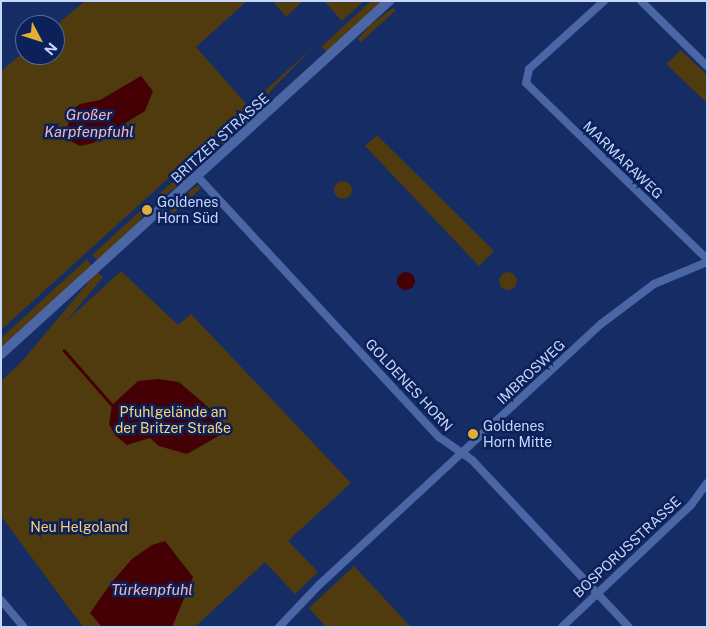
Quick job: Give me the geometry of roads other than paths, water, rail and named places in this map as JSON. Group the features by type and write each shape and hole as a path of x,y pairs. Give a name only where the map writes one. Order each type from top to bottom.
{"main road":[{"name":"BRITZER STRASSE","path":"1,354 389,1"}],"street":[{"name":"MARMARAWEG","path":"604,1 525,77 530,88 707,260"},
{"path":"641,1 707,66"},
{"name":"GOLDENES HORN","path":"197,176 439,438 472,460 629,627"},
{"name":"IMBROSWEG","path":"280,627 312,591 633,298 707,260"},
{"name":"BOSPORUSSTRASSE","path":"562,627 691,505 707,483"},
{"path":"1,600 24,627"}],"water":[{"name":"Großer Karpfenpfuhl","path":"141,76 153,91 145,111 93,143 80,146 65,138 71,111 80,104 100,100"},
{"path":"406,272 412,275 415,281 412,287 406,290 400,287 397,281 400,275"},
{"path":"158,379 179,382 220,419 222,434 187,454 159,446 150,438 127,445 115,435 109,424 112,405 138,381"},
{"name":"Türkenpfuhl","path":"165,541 193,577 172,627 102,627 90,613 111,583 132,559 152,545"}],"waterway":[{"path":"64,350 112,405"}],"place":[{"name":"Goldenes Horn Süd","path":"147,210"},
{"name":"Goldenes Horn Mitte","path":"473,434"}],"park label":[{"name":"Pfuhlgelände an der Britzer Straße","path":"173,420"},
{"name":"Neu Helgoland","path":"79,527"}]}
